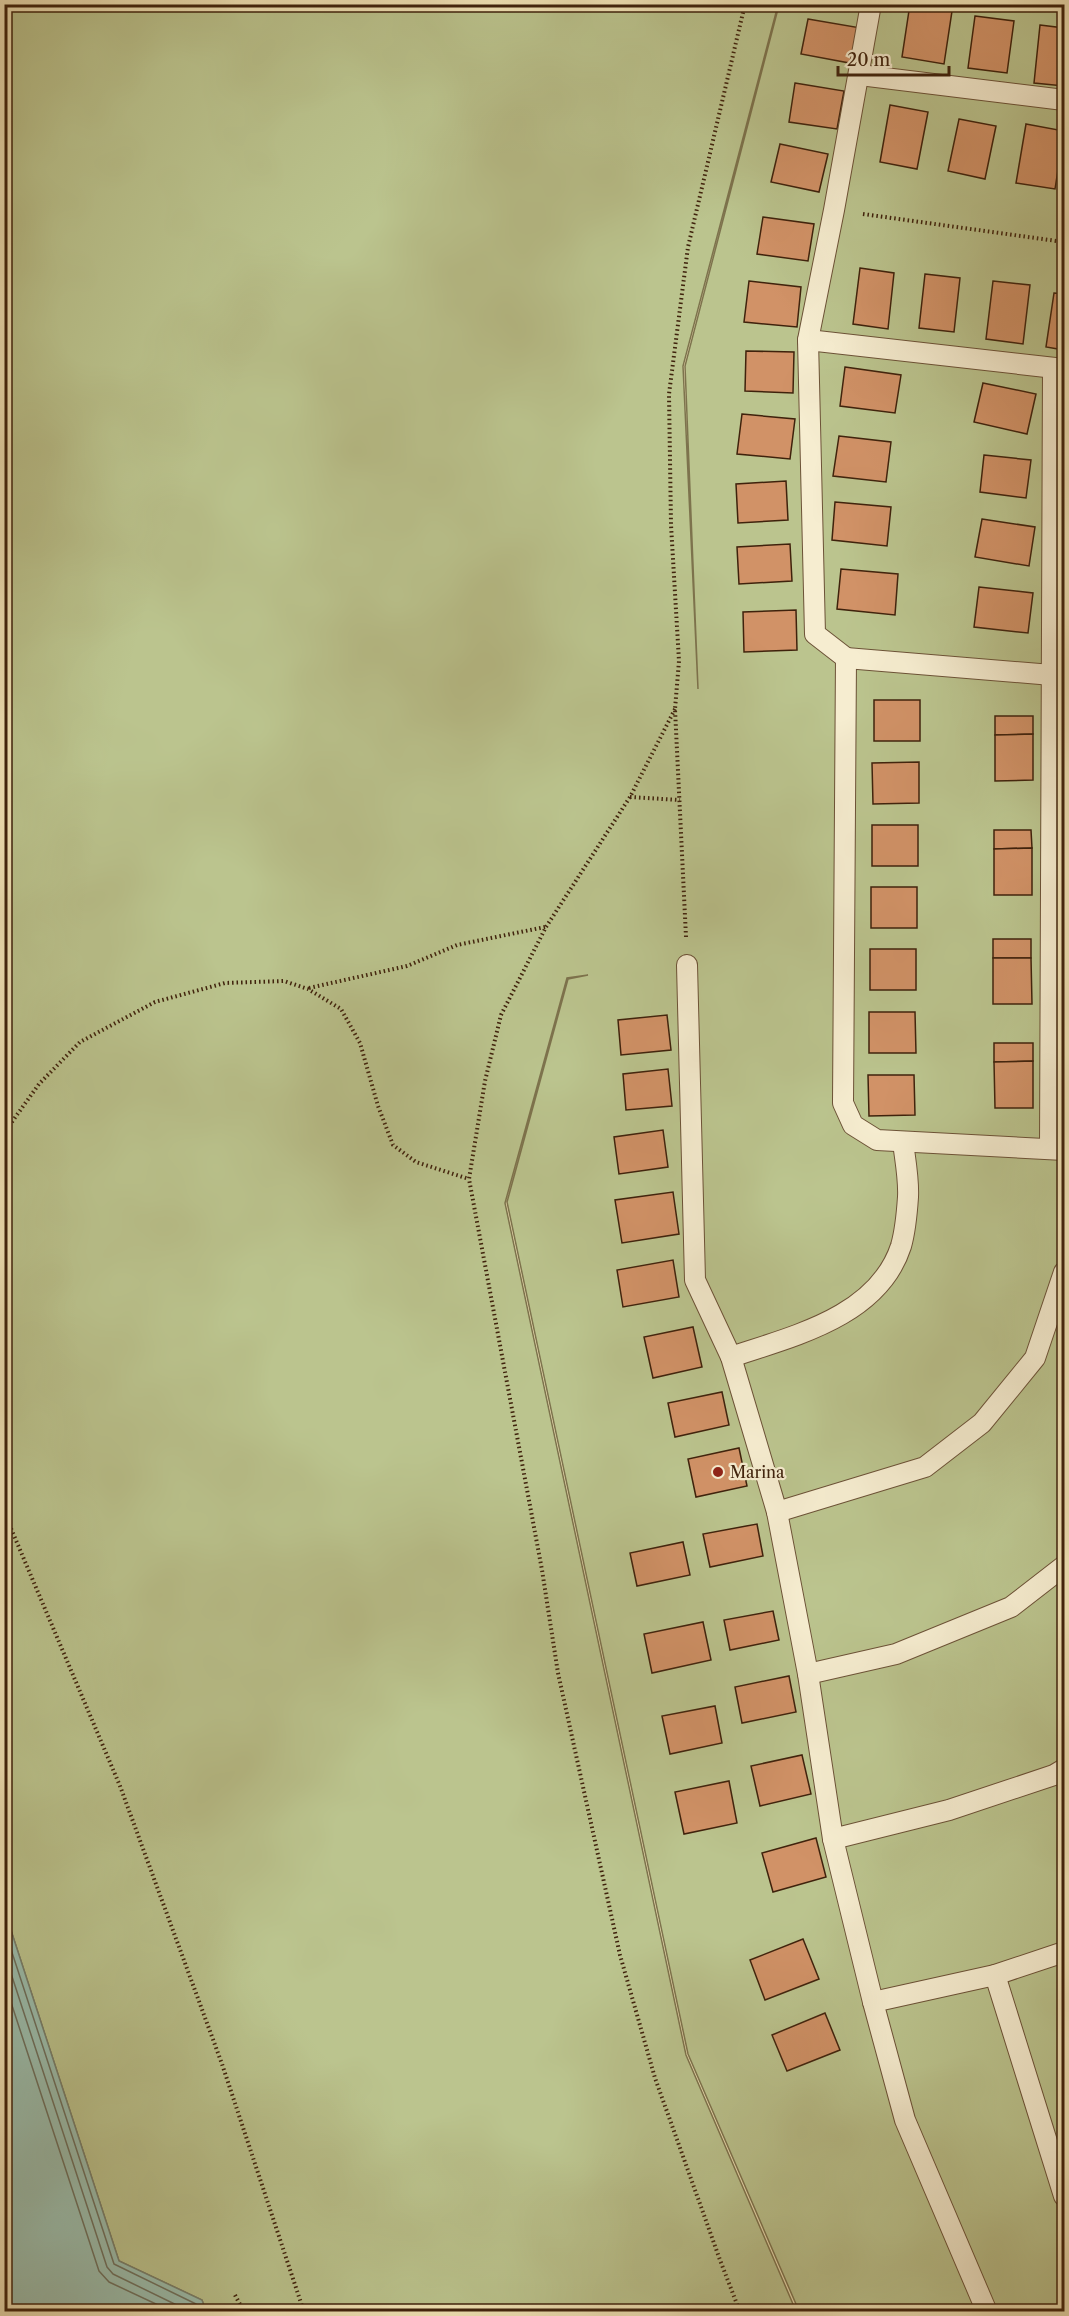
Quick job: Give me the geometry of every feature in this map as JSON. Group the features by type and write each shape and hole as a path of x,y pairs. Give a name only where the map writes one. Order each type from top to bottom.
{"lane":[{"path":"871,4 860,75 807,340 815,634 846,657 1058,676"},
{"path":"860,75 1065,100"},
{"path":"807,340 1059,368 1057,1149 877,1140 853,1125 843,1103 846,657"},
{"path":"687,965 695,1280 731,1357 777,1512 808,1674 833,1839 905,2120 987,2312"},
{"path":"731,1357 813,1329 855,1308 883,1280 900,1247 908,1195 903,1142"},
{"path":"777,1512 925,1467 982,1423 1035,1358 1065,1272"},
{"path":"808,1674 896,1654 1011,1607 1065,1566"},
{"path":"833,1839 949,1810 1065,1769"},
{"path":"873,2002 995,1975 1065,1952"},
{"path":"995,1975 1065,2196"}],"path":[{"path":"687,965 675,709 679,661 671,525 669,394 688,247 745,4"},
{"path":"834,210 1065,242"},
{"path":"675,709 630,797 546,927 501,1015 485,1081 470,1179 542,1570 558,1673 620,1954 656,2078 716,2250 741,2312"},
{"path":"630,797 680,800"},
{"path":"308,988 407,966 457,945 546,927"},
{"path":"4,1133 39,1084 80,1042 155,1002 225,983 284,981 308,988 341,1010 360,1043 378,1106 393,1145 416,1162 470,1179"},
{"path":"4,1512 124,1797 222,2064 304,2312"},
{"path":"235,2295 244,2312"}],"green space":[{"path":"4,5 778,5 683,366 698,689 685,366 779,5 1064,5 1064,2311 799,2311 688,2054 507,1202 568,979 588,975 567,978 505,1203 686,2055 796,2311 206,2311 202,2300 119,2261 4,1909"}],"water":[{"path":"4,1909 119,2261 202,2300 206,2311 5,2311"}],"building":[{"path":"910,4 952,11 944,64 902,57"},
{"path":"975,16 1014,21 1007,73 968,68"},
{"path":"808,19 861,28 855,64 801,54"},
{"path":"1040,25 1064,28 1064,86 1034,83"},
{"path":"795,83 844,91 837,129 789,122"},
{"path":"890,105 928,112 917,169 880,162"},
{"path":"959,119 996,126 985,179 948,171"},
{"path":"1026,124 1064,131 1055,189 1016,183"},
{"path":"780,144 828,154 819,192 771,182"},
{"path":"763,217 814,224 808,261 757,254"},
{"path":"860,268 894,273 888,329 853,324"},
{"path":"925,274 960,278 954,332 919,328"},
{"path":"749,281 801,287 797,327 744,322"},
{"path":"993,281 1030,285 1023,344 986,339"},
{"path":"1054,293 1064,294 1064,350 1046,347"},
{"path":"746,351 794,352 793,393 745,391"},
{"path":"845,367 901,375 895,413 840,406"},
{"path":"983,383 1036,394 1027,434 974,422"},
{"path":"742,414 795,419 790,459 737,454"},
{"path":"839,436 891,442 886,482 833,476"},
{"path":"984,455 1031,460 1026,498 980,492"},
{"path":"786,481 788,520 738,523 736,484"},
{"path":"835,502 891,507 887,546 832,540"},
{"path":"982,519 1035,527 1029,566 975,557"},
{"path":"790,544 792,581 739,584 737,547"},
{"path":"841,569 898,574 895,615 837,609"},
{"path":"979,587 1033,593 1028,633 974,627"},
{"path":"796,610 797,650 744,652 743,612"},
{"path":"874,700 920,700 920,741 874,741"},
{"path":"995,716 1033,716 1033,734 995,735"},
{"path":"1033,734 1033,780 995,781 995,735"},
{"path":"919,762 919,803 873,804 872,763"},
{"path":"872,825 918,825 918,866 872,866"},
{"path":"994,830 1031,830 1032,848 994,849"},
{"path":"1032,848 1032,895 994,895 994,849"},
{"path":"871,887 917,887 917,928 871,928"},
{"path":"993,939 1031,939 1031,958 993,958"},
{"path":"870,949 916,949 916,990 870,990"},
{"path":"993,958 1031,958 1032,1004 993,1004"},
{"path":"869,1012 915,1012 916,1053 869,1053"},
{"path":"667,1015 671,1050 621,1055 618,1020"},
{"path":"994,1043 1033,1043 1033,1061 994,1062"},
{"path":"1033,1061 1033,1108 995,1108 994,1062"},
{"path":"668,1069 672,1106 626,1110 623,1074"},
{"path":"868,1075 914,1075 915,1115 869,1116"},
{"path":"663,1130 668,1167 619,1174 614,1137"},
{"path":"673,1192 679,1234 622,1243 615,1200"},
{"path":"673,1260 679,1297 623,1307 617,1270"},
{"path":"693,1327 702,1367 653,1378 644,1337"},
{"path":"722,1392 729,1425 675,1437 668,1403"},
{"name":"Marina","path":"739,1448 747,1486 696,1497 688,1459"},
{"path":"757,1524 763,1556 710,1567 703,1534"},
{"path":"683,1542 690,1575 637,1586 630,1553"},
{"path":"773,1611 779,1640 730,1650 724,1620"},
{"path":"703,1622 711,1660 652,1673 644,1634"},
{"path":"789,1676 796,1712 742,1723 735,1687"},
{"path":"715,1706 722,1743 670,1754 662,1716"},
{"path":"802,1755 811,1794 760,1806 751,1766"},
{"path":"729,1781 737,1823 684,1834 675,1792"},
{"path":"816,1838 826,1877 773,1892 762,1853"},
{"path":"803,1939 819,1979 765,2000 750,1960"},
{"path":"825,2013 840,2050 787,2071 772,2035"}],"place":[{"name":"Marina","path":"718,1472"}]}
